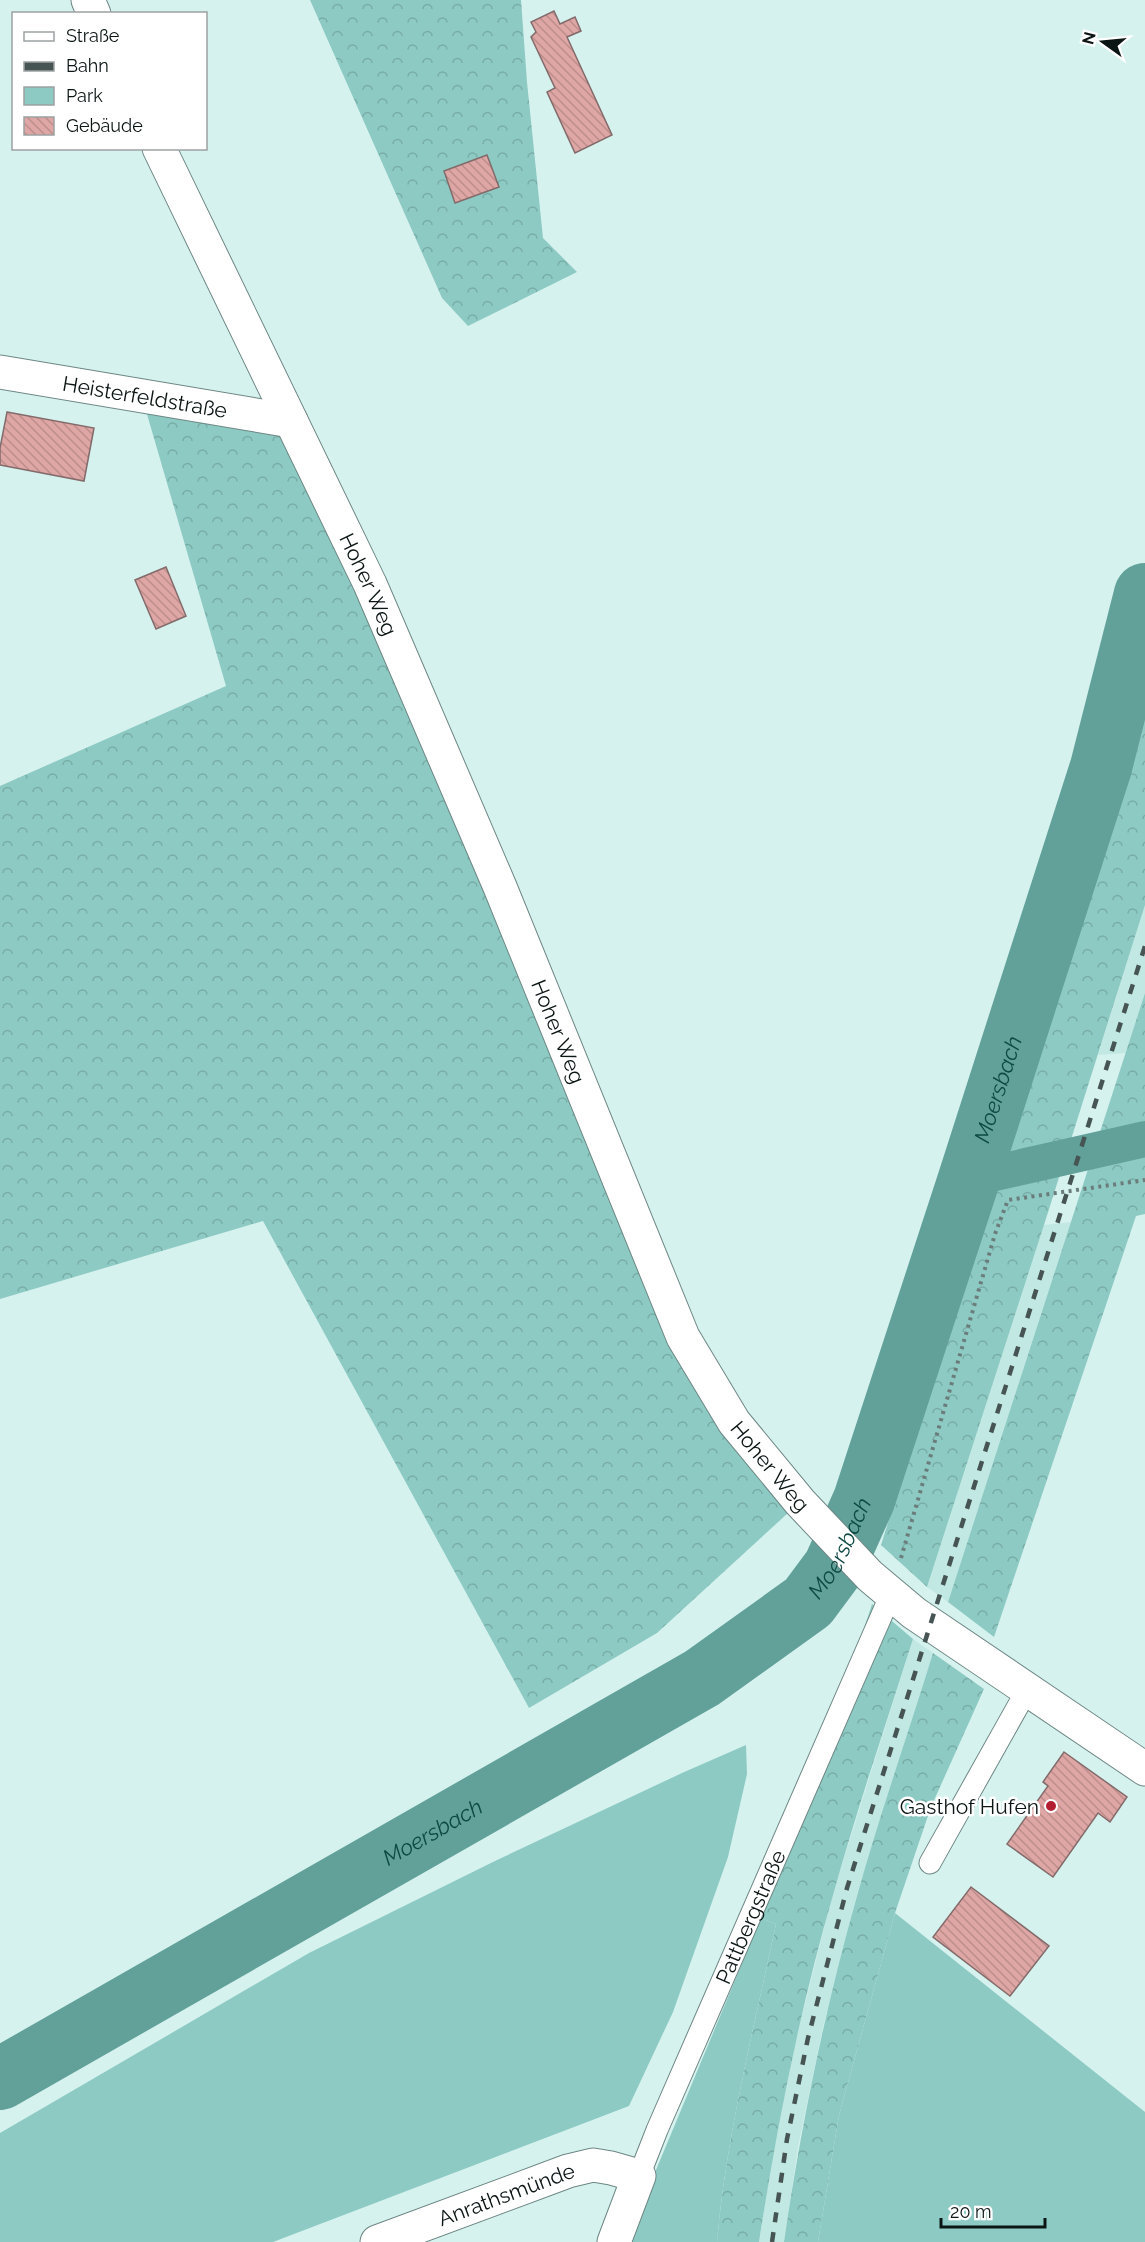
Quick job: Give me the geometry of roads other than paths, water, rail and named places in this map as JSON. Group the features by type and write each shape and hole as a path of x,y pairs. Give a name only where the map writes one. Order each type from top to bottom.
{"main road":[{"name":"Hoher Weg","path":"160,150 370,584 500,887 683,1337 734,1422 800,1502 891,1594 914,1613 1145,1770"},
{"name":"Heisterfeldstraße","path":"0,372 291,421"},
{"name":"Anrathsmünde","path":"377,2242 568,2170 593,2165 639,2176"},
{"name":"Pattbergstraße","path":"614,2242 639,2176"}],"lane":[{"name":"Pattbergstraße","path":"639,2176 891,1594"},
{"path":"930,1863 1027,1690"}],"waterway":[{"name":"Moersbach","path":"0,2079 702,1678 808,1602 834,1567 864,1500 1101,767 1145,594"},
{"path":"969,1179 1145,1139"}],"railway":[{"path":"772,2242 787,2139 808,2038 847,1888 1145,946"}],"place":[{"name":"Gasthof Hufen","path":"1051,1806"}]}
